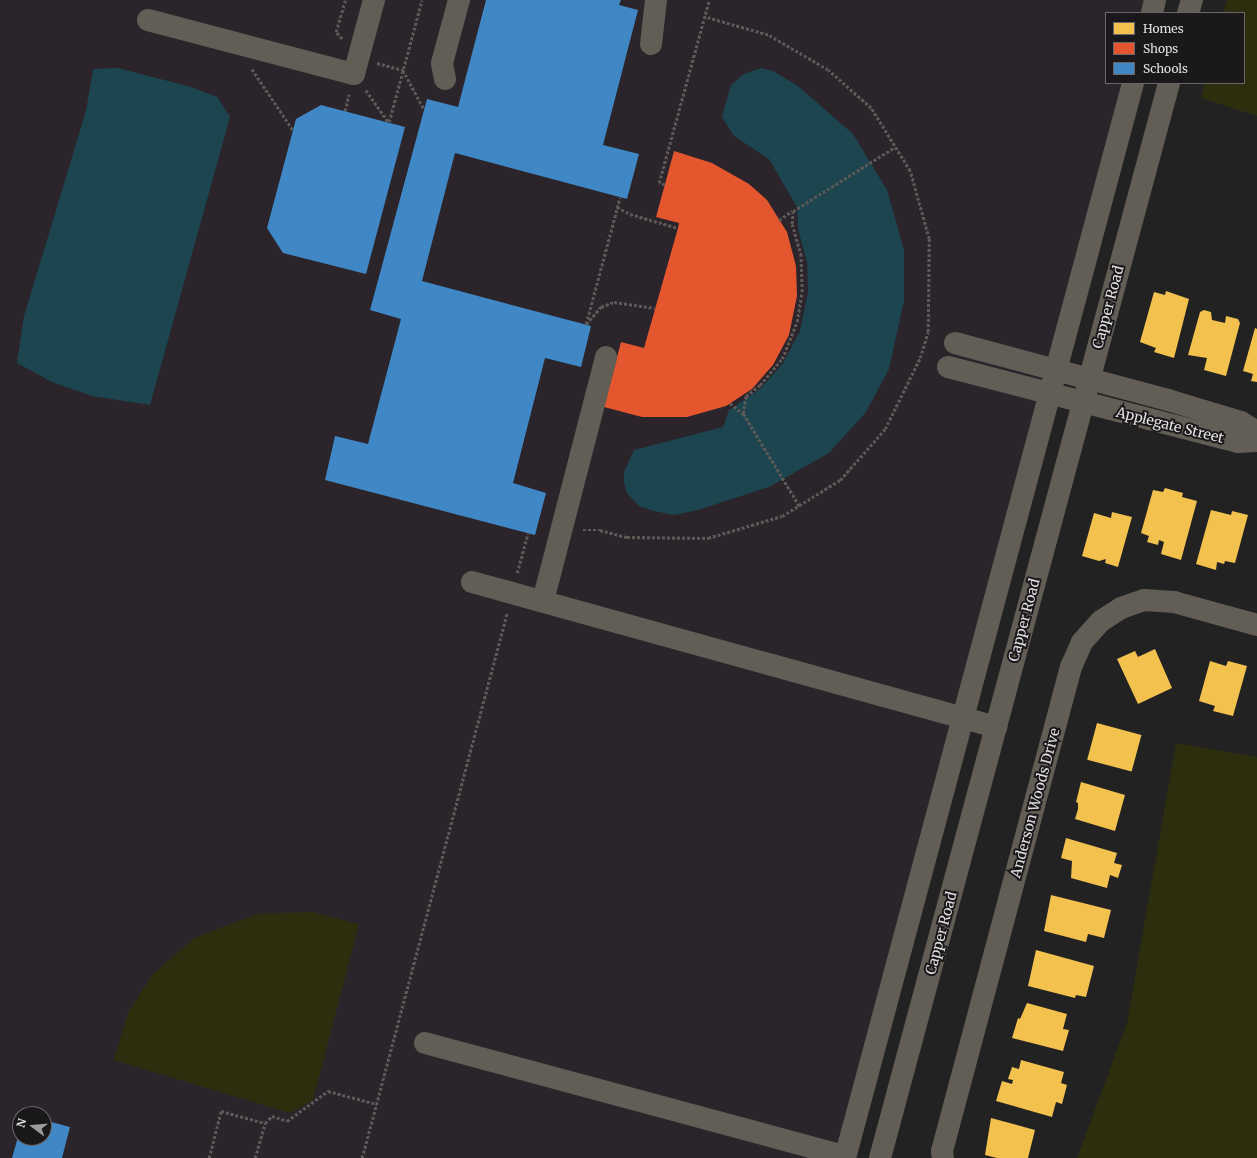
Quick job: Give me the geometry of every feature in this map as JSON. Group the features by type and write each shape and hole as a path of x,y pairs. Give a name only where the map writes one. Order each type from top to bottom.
{"street":[{"path":"148,20 354,74 374,0"},
{"path":"445,79 442,63 459,0"},
{"path":"651,44 656,0"},
{"path":"1152,12 1155,0"},
{"path":"1188,12 1192,0"},
{"path":"425,1043 845,1157 1133,84"},
{"name":"Capper Road","path":"880,1158 1169,84"},
{"name":"Applegate Street","path":"955,343 1168,400 1240,422 1257,432"},
{"path":"543,601 606,357"},
{"name":"Applegate Street","path":"948,366 1049,395 1161,424 1237,442 1257,441"},
{"path":"1161,424 1168,400"},
{"path":"472,582 996,727"},
{"name":"Anderson Woods Drive","path":"941,1156 1071,667 1082,642 1101,621 1121,608 1144,600 1174,602 1257,625"}],"path":[{"path":"389,123 422,0"},
{"path":"665,185 659,183 709,0"},
{"path":"562,529 600,530 627,537 708,538 782,516 840,480 885,429 920,358 928,332 929,239 910,171 870,108 828,70 768,35 705,17"},
{"path":"234,42 293,130"},
{"path":"779,220 895,147"},
{"path":"620,197 586,324 601,307 614,302 655,308"},
{"path":"617,207 630,214 678,228"},
{"path":"743,414 746,396 760,385 782,359 797,322 802,292 801,256 792,224 793,211"},
{"path":"730,403 743,414 799,506"},
{"path":"362,1158 528,533"},
{"path":"255,1158 265,1123 272,1116 287,1121 328,1092 377,1104"},
{"path":"209,1158 221,1111 265,1123"}],"shaded area":[{"path":"0,0 1153,0 1150,12 1105,12 1105,84 1131,84 844,1158 0,1158"},
{"path":"1227,0 1257,0 1257,116 1201,98 1205,84 1245,84 1245,12 1223,12"},
{"path":"1176,743 1257,757 1257,1158 1077,1158 1127,1023"},
{"path":"312,912 359,924 313,1100 290,1113 114,1060 128,1013 152,975 196,937 257,914"}],"water":[{"path":"118,68 191,87 217,97 230,117 150,405 92,396 52,382 17,363 24,316 86,111 93,69"},
{"path":"761,68 773,71 798,86 853,134 887,190 904,250 904,301 889,369 866,412 829,453 769,487 698,510 674,515 654,511 639,506 627,493 624,483 624,472 634,450 723,427 729,410 761,388 783,363 800,331 808,292 807,262 798,229 797,207 769,159 734,136 722,117 731,85 744,74"}],"building: Homes":[{"path":"1166,291 1189,299 1174,358 1154,352 1156,348 1140,342 1154,292 1165,295"},
{"path":"1204,310 1211,312 1212,320 1225,323 1226,316 1238,319 1240,323 1226,376 1204,370 1207,358 1188,355 1200,312"},
{"path":"1255,328 1257,329 1257,382 1251,381 1253,374 1243,371"},
{"path":"1165,488 1183,493 1182,497 1197,501 1181,560 1161,554 1164,542 1159,540 1158,545 1147,542 1149,536 1141,533 1153,490 1163,492"},
{"path":"1211,510 1231,515 1232,511 1248,515 1235,563 1225,561 1224,564 1217,562 1216,570 1196,564"},
{"path":"1112,512 1132,517 1118,567 1105,563 1106,559 1099,561 1082,556 1094,513 1111,518"},
{"path":"1155,649 1172,688 1138,704 1117,659 1135,651 1138,657"},
{"path":"1210,661 1226,666 1228,661 1247,666 1233,716 1213,711 1215,706 1199,701"},
{"path":"1097,723 1141,735 1132,772 1087,760"},
{"path":"1081,782 1125,795 1115,831 1075,819 1078,809 1078,803 1076,802"},
{"path":"1066,838 1117,853 1114,863 1122,865 1118,878 1110,875 1107,888 1071,878 1072,861 1061,858"},
{"path":"1051,895 1111,910 1104,938 1088,934 1086,942 1044,931"},
{"path":"1036,950 1094,966 1086,997 1076,995 1075,998 1028,986"},
{"path":"1027,1003 1067,1014 1063,1029 1069,1030 1063,1051 1012,1038 1018,1018 1020,1019"},
{"path":"1021,1060 1064,1072 1061,1083 1067,1085 1062,1104 1056,1102 1052,1117 996,1101 1002,1081 1012,1084 1013,1080 1008,1079 1012,1067 1019,1069"},
{"path":"991,1118 1035,1130 1028,1158 997,1158 985,1155"}],"building: Shops":[{"path":"674,151 712,163 749,184 767,200 787,232 796,266 797,296 789,335 773,365 752,389 726,406 687,417 642,417 604,407 621,342 644,348 678,228 679,223 656,217"}],"building: Schools":[{"path":"486,0 621,0 619,5 638,10 603,145 639,154 627,199 455,153 422,281 591,326 581,367 545,358 513,483 546,493 535,535 325,480 335,436 368,444 401,319 370,310 427,99 458,107"},
{"path":"321,105 405,127 366,274 283,253 267,228 296,119"},
{"path":"52,1122 70,1127 62,1158 12,1158 15,1146 52,1146"}]}
